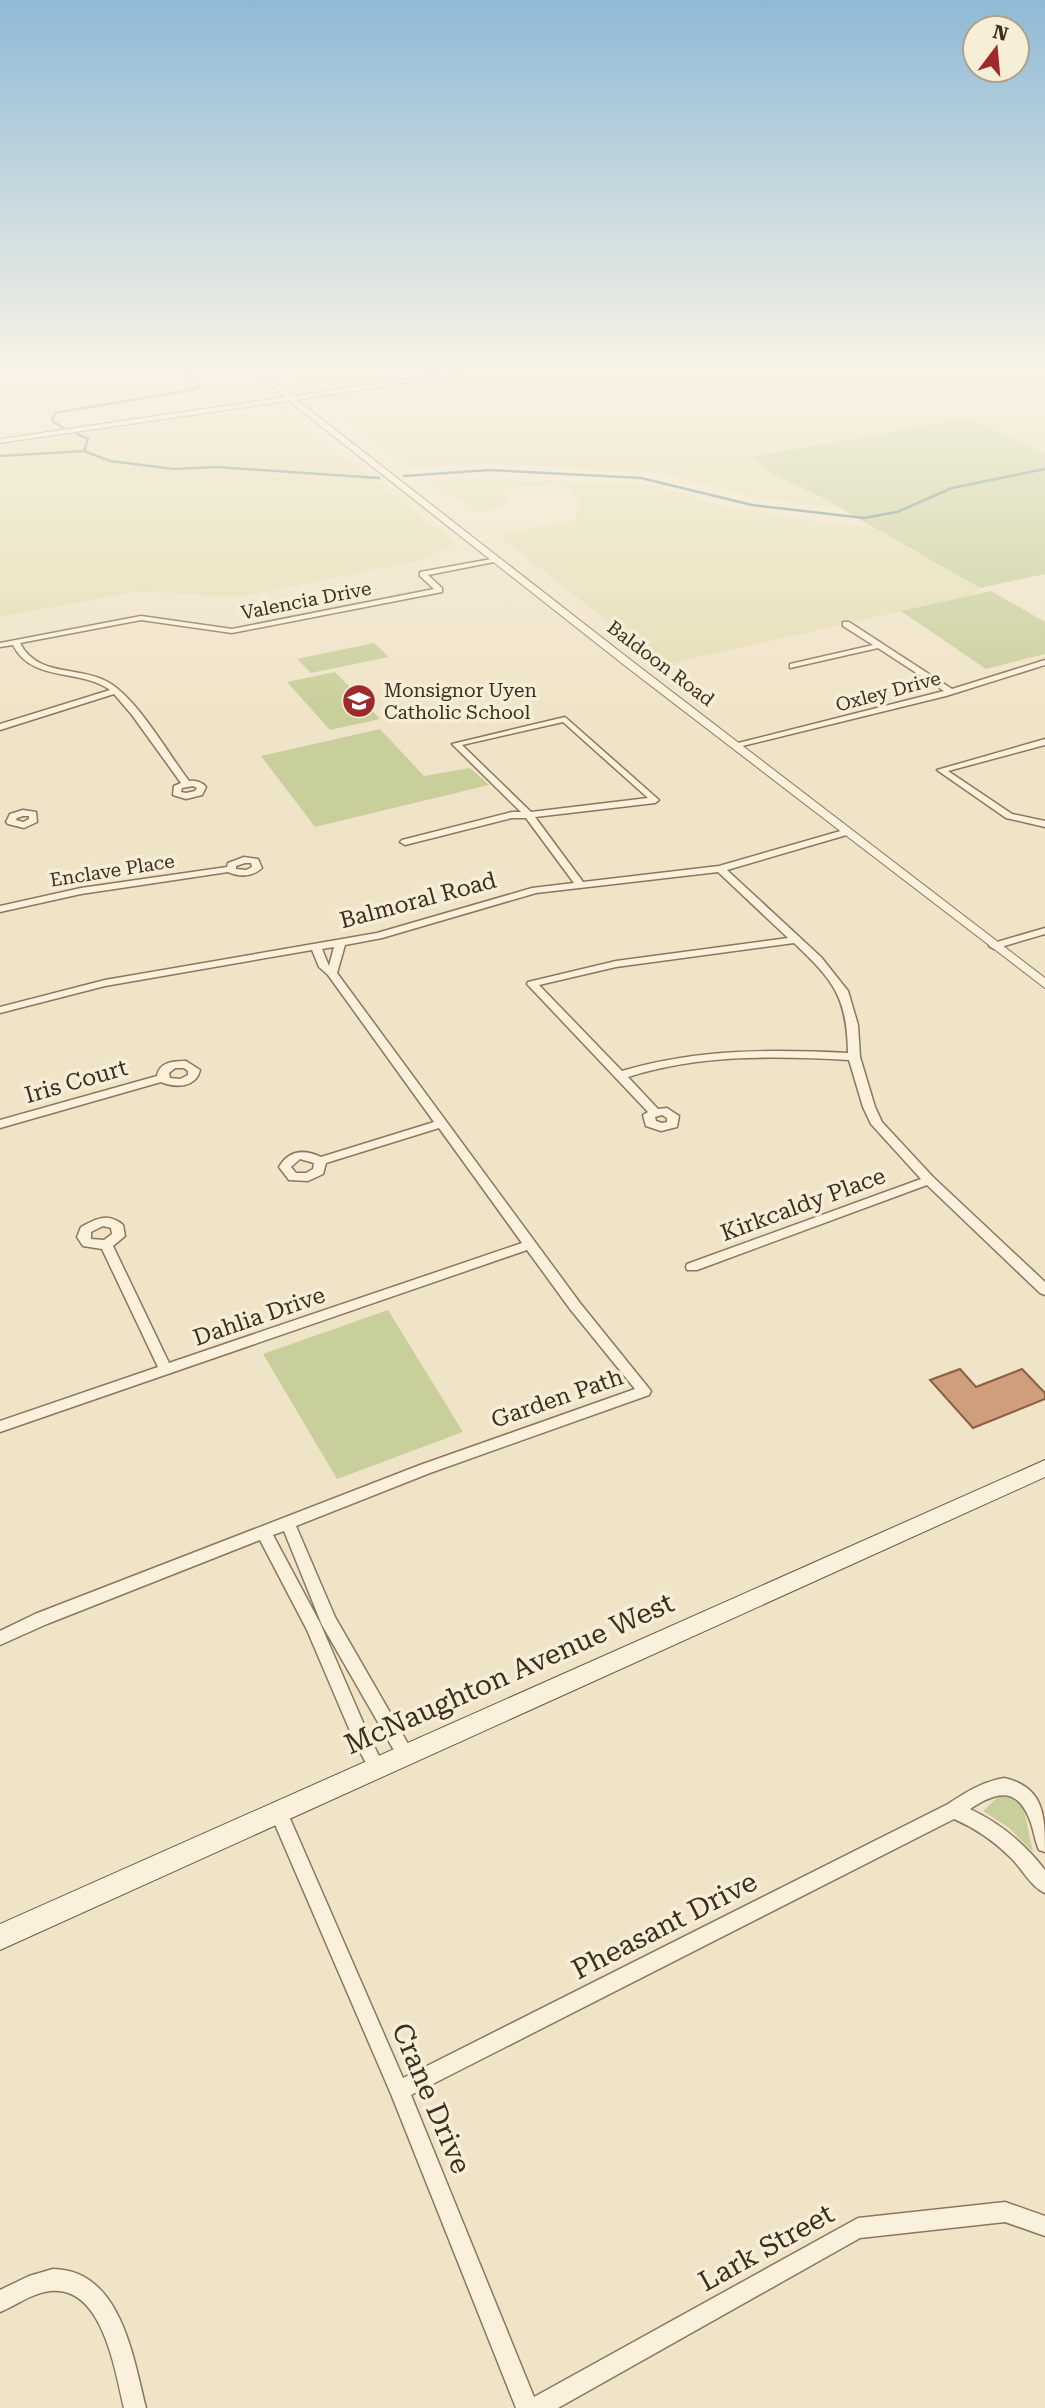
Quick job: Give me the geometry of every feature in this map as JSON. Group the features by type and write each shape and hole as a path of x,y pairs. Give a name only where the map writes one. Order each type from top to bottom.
{"main road":[{"name":"McNaughton Avenue West","path":"0,1937 1045,1468"}],"street":[{"name":"Baldoon Road","path":"399,483 1045,984"},
{"name":"Valencia Drive","path":"0,645 141,618 232,631 439,590 423,573 497,560"},
{"path":"846,624 950,691"},
{"path":"16,642 18,650 31,662 101,681 116,691 186,784"},
{"path":"793,666 878,646"},
{"name":"Oxley Drive","path":"737,746 950,691 1045,662"},
{"path":"0,727 116,691"},
{"path":"405,842 512,815 529,815 655,800 565,719 456,744 529,815 581,885"},
{"path":"1045,742 941,770 1009,816 1045,824"},
{"path":"0,824 11,822"},
{"name":"Balmoral Road","path":"0,1010 105,982 378,936 536,890 720,869 847,832"},
{"name":"Enclave Place","path":"0,909 81,891 230,869"},
{"path":"720,869 796,940 843,991 853,1025 854,1057 877,1124 929,1180 1045,1290"},
{"path":"994,946 1045,931"},
{"path":"655,1111 532,984 616,964 796,940"},
{"path":"332,973 340,943"},
{"name":"Garden Path","path":"0,1638 41,1619 288,1523 595,1406 644,1391 531,1244 332,973 324,967 316,947"},
{"path":"622,1076 661,1062 684,1058 758,1053 854,1057"},
{"name":"Iris Court","path":"0,1125 163,1078"},
{"path":"320,1161 442,1123"},
{"name":"Kirkcaldy Place","path":"692,1267 929,1180"},
{"name":"Dahlia Drive","path":"0,1427 531,1244"},
{"path":"106,1245 166,1371"},
{"path":"288,1523 328,1620 405,1754"},
{"path":"264,1533 314,1628 360,1738 376,1766"},
{"name":"Pheasant Drive","path":"400,2091 954,1810 992,1788 1015,1790 1027,1797 1034,1807 1045,1844"},
{"path":"954,1810 1005,1839 1045,1884"},
{"name":"Crane Drive","path":"279,1813 400,2091 527,2408"},
{"name":"Lark Street","path":"536,2408 858,2228 1005,2212 1045,2226"},
{"path":"0,2301 32,2285 62,2280 86,2290 106,2310 135,2408"}],"shaded area":[{"path":"0,483 379,483 456,543 423,560 237,597 138,591 0,617"},
{"path":"435,483 559,483 504,488 506,504 480,513"},
{"path":"563,483 652,485 724,506 829,524 870,526 980,588 973,595 663,665 498,535 575,520 581,503"},
{"path":"702,483 843,483 819,496 840,508 764,499"}],"green space":[{"path":"793,483 1045,483 1045,574 980,588"},
{"path":"991,591 1045,622 1045,654 986,669 901,611"},
{"path":"374,643 389,657 311,673 297,659"},
{"path":"335,672 380,719 330,730 287,682"},
{"path":"380,729 424,776 470,768 489,785 315,827 261,756"},
{"path":"388,1310 463,1432 337,1479 263,1354"},
{"path":"999,1796 1012,1797 1024,1810 1033,1852 1008,1827 983,1811"}],"building":[{"path":"960,1369 976,1387 1022,1369 1045,1393 1045,1399 973,1428 930,1380"}],"waterway":[{"path":"663,483 752,505 864,518 897,512 952,488 975,483"}],"place":[{"name":"Monsignor Uyen Catholic School","path":"359,701"}]}
